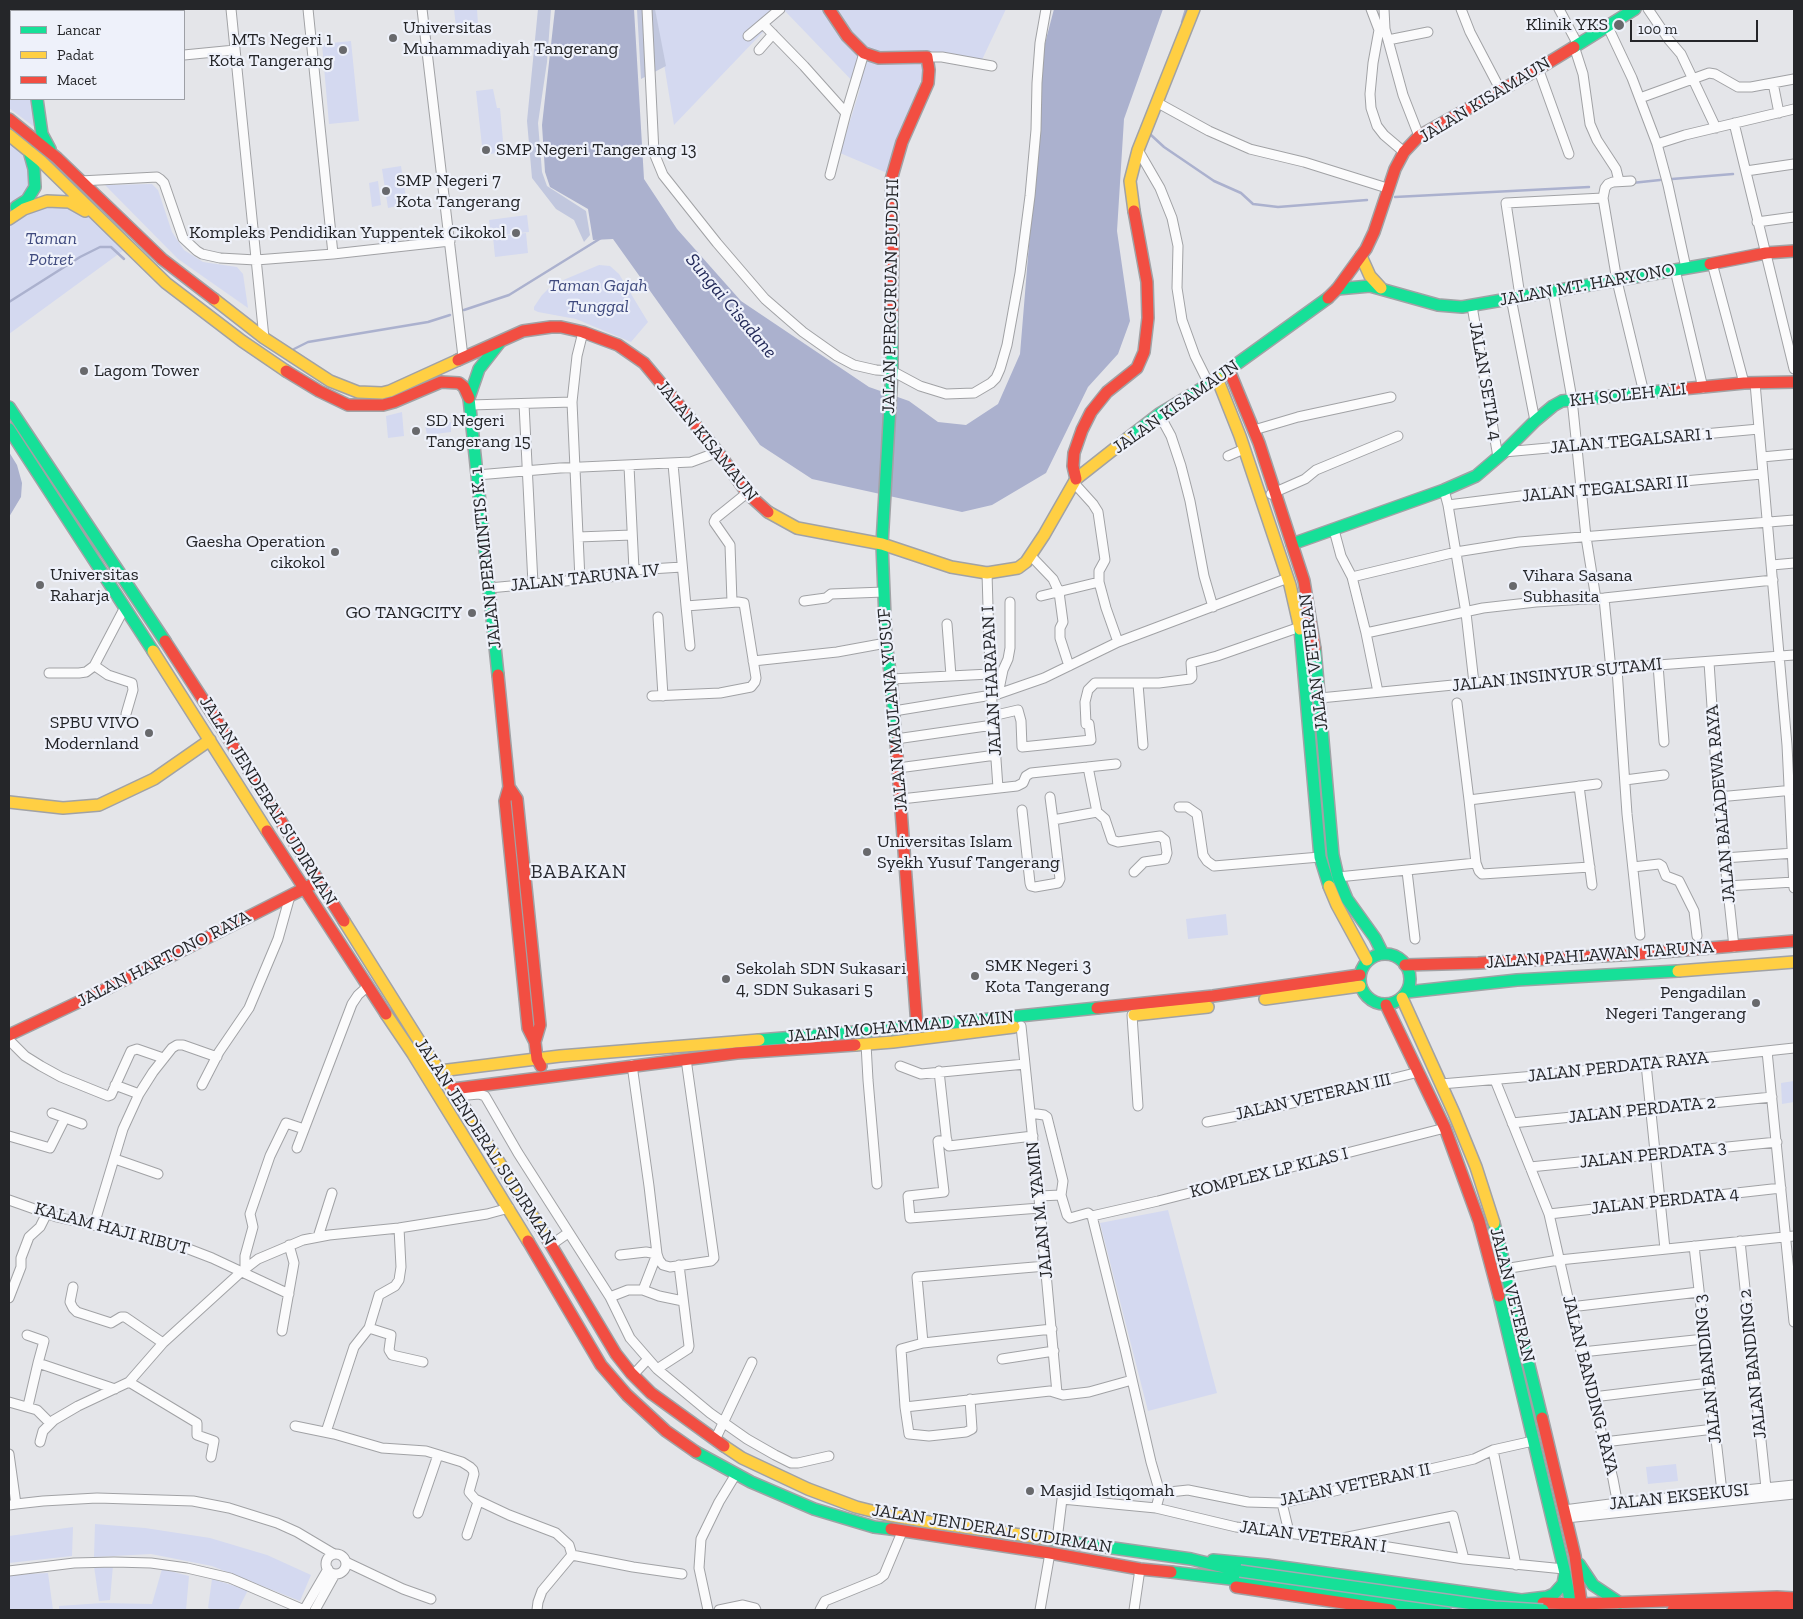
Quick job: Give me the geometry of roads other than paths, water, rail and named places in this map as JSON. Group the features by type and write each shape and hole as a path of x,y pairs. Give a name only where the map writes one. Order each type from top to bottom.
{"main road":[{"path":"829,9 847,36 864,53 879,58 928,57"},
{"path":"1075,481 1074,453 1091,412 1107,392 1137,368 1144,352 1148,318 1147,282 1130,190 1133,167 1194,9"},
{"name":"JALAN KISAMAUN","path":"57,158 166,262 264,338 330,381 345,388 372,393 390,391 523,331 551,326 583,332 618,346 644,364 718,452 747,493 769,513 797,528 882,544 943,565 987,573 1018,568 1026,562 1075,481 1159,414 1229,370 1325,301 1337,289 1362,256 1374,232 1387,188 1404,152 1419,136 1501,90 1635,9"},
{"name":"JALAN PERGURUAN BUDDHI","path":"882,544 892,372 893,232 891,180 902,142 928,83 930,70 928,57"},
{"path":"37,100 42,134 45,142 57,158"},
{"path":"9,119 57,158"},
{"path":"9,134 114,231 156,273 207,314 271,361 338,402 348,405 383,405 441,382 459,383 464,387 470,401"},
{"path":"9,212 27,200 35,186 34,169 29,151"},
{"path":"9,219 33,205 47,201 63,200 79,207 114,231"},
{"name":"JALAN MT. HARYONO","path":"1337,289 1362,286 1381,288 1449,307 1472,306 1766,253 1794,251"},
{"path":"1362,256 1370,276 1381,288"},
{"path":"156,273 160,264 166,262"},
{"name":"JALAN PERMINTIS K. 1","path":"503,339 479,369 470,401 509,787 504,801 528,1028 535,1042 538,1058 543,1070 550,1076"},
{"name":"JALAN VETERAN","path":"1229,370 1254,430 1304,581 1314,640 1326,787 1333,855 1338,877 1346,898 1383,954"},
{"name":"JALAN VETERAN","path":"1213,381 1244,449 1288,578 1300,627 1320,857 1326,879 1337,905 1367,960"},
{"name":"KH SOLEH ALI","path":"1292,544 1444,490 1476,476 1556,404 1572,399 1794,382"},
{"name":"JALAN JENDERAL SUDIRMAN","path":"9,406 185,670 518,1192 616,1354 651,1393 677,1414 715,1440 766,1471 808,1489 856,1506 888,1515 977,1530 1194,1559 1249,1563 1514,1603 1577,1607 1620,1603 1672,1606 1794,1607"},
{"name":"JALAN JENDERAL SUDIRMAN","path":"9,429 125,607 304,890 413,1054 509,1208 576,1324 606,1371 627,1395 666,1431 702,1456 736,1474 814,1509 874,1527 1050,1553 1140,1569 1193,1574 1445,1610"},
{"name":"JALAN MAULANA YUSUF","path":"882,544 886,643 892,679 918,1026"},
{"path":"9,802 63,808 98,806 154,779 210,740"},
{"path":"1314,790 1326,787"},
{"name":"JALAN HARTONO RAYA","path":"9,1035 98,993 304,890 318,881"},
{"name":"JALAN PAHLAWAN TARUNA","path":"1405,965 1637,954 1794,941"},
{"path":"1383,954 1394,956 1405,965 1409,973 1410,983 1404,995 1395,1003 1386,1005 1375,1003 1366,996 1360,980 1367,960 1383,954"},
{"name":"JALAN PAHLAWAN TARUNA","path":"1404,995 1517,980 1639,974 1794,962"},
{"name":"JALAN MOHAMMAD YAMIN","path":"440,1071 538,1058 918,1026 1360,980"},
{"name":"JALAN MOHAMMAD YAMIN","path":"455,1093 482,1085 632,1065 866,1044 1021,1026 1132,1016 1360,980"},
{"name":"JALAN VETERAN","path":"1404,995 1472,1158 1491,1211 1507,1268 1575,1556 1577,1607"},
{"name":"JALAN VETERAN","path":"1386,1005 1445,1128 1478,1221 1494,1272 1565,1571 1577,1607"},
{"path":"474,1066 482,1085"},
{"path":"1525,1407 1538,1403"},
{"path":"1575,1556 1581,1569 1593,1585 1620,1603"},
{"name":"JALAN JENDERAL SUDIRMAN","path":"1194,1559 1240,1571 1367,1590 1495,1607 1543,1610"},
{"path":"1514,1603 1554,1594 1563,1584 1565,1571"},
{"name":"JALAN JENDERAL SUDIRMAN","path":"1193,1574 1238,1587 1391,1610"},
{"name":"JALAN JENDERAL SUDIRMAN","path":"1672,1606 1777,1597 1794,1598"},
{"path":"1663,1610 1666,1604 1672,1606"}],"street":[{"path":"102,10 116,9"},
{"path":"231,9 264,338"},
{"path":"308,9 333,254"},
{"path":"422,9 463,357"},
{"path":"647,9 654,153 663,175 765,300 803,332 854,365 892,372 920,386 946,394 974,393 996,378 1007,345 1020,273 1030,196 1036,130 1040,43 1046,9"},
{"path":"748,36 780,9"},
{"path":"1371,9 1388,40 1405,103 1419,136"},
{"path":"1384,9 1382,29 1371,81 1371,108 1377,126 1384,135 1404,152"},
{"path":"1461,9 1470,32 1501,90"},
{"path":"1560,9 1575,45 1590,124 1616,169 1619,181"},
{"path":"1648,9 1681,54 1716,128"},
{"path":"763,24 846,113"},
{"path":"1607,25 1640,98 1658,144 1668,185 1703,388"},
{"path":"1388,40 1428,32"},
{"path":"759,50 773,34"},
{"path":"185,55 235,50"},
{"path":"830,175 864,53"},
{"path":"928,57 942,57 992,66"},
{"path":"1538,68 1569,154"},
{"path":"1640,98 1709,73 1715,74 1738,87 1751,87 1794,79"},
{"path":"1773,83 1779,113"},
{"path":"1158,103 1242,146 1304,162 1387,188"},
{"path":"1658,144 1685,135 1794,109"},
{"path":"1734,123 1794,369"},
{"path":"1138,150 1160,188 1172,218 1178,246 1177,288 1182,320 1195,356 1213,381"},
{"path":"1746,171 1794,164"},
{"path":"80,181 156,177 164,183 183,238 197,251 220,258 256,260 333,254 450,241"},
{"path":"1630,181 1608,184 1603,198 1617,281 1644,393"},
{"path":"1535,421 1515,297 1506,203 1603,198"},
{"path":"1758,222 1794,217"},
{"path":"1712,263 1749,384 1759,429 1779,657 1791,750 1794,888"},
{"path":"1553,291 1572,399 1583,490 1586,537 1614,669 1640,936"},
{"name":"JALAN SETIA 4","path":"1472,306 1501,454"},
{"path":"580,580 572,402 577,356 583,332"},
{"path":"1254,430 1391,397"},
{"path":"470,401 524,404 572,402"},
{"path":"524,404 533,584"},
{"path":"1159,414 1171,436 1181,466 1204,576 1213,606"},
{"name":"JALAN TEGALSARI 1","path":"1501,454 1759,429"},
{"path":"1261,498 1305,479 1316,470 1398,436"},
{"path":"1228,456 1244,449"},
{"path":"478,475 528,470 673,464 691,462 718,452"},
{"path":"1762,457 1794,454"},
{"path":"673,464 690,646"},
{"path":"629,466 634,570"},
{"name":"JALAN TEGALSARI II","path":"1448,505 1583,490 1762,474"},
{"path":"1075,481 1098,512 1105,560 1099,571 1099,582 1118,642"},
{"path":"1444,490 1466,613 1474,683"},
{"path":"732,602 730,545 714,522 716,518 747,493"},
{"path":"1352,577 1456,552 1519,542 1794,520"},
{"path":"1334,530 1341,556 1352,577 1378,692"},
{"path":"578,537 632,535"},
{"path":"1031,556 1053,579 1059,592 1063,622 1060,628 1060,638 1069,666"},
{"path":"1772,565 1794,562"},
{"name":"JALAN TARUNA IV","path":"489,588 619,576 634,570 682,567"},
{"name":"JALAN HARAPAN I","path":"987,573 990,674 994,694 992,716 998,788"},
{"path":"894,711 994,694 1044,678 1118,642 1288,578"},
{"path":"1366,633 1483,608 1600,599 1773,580"},
{"path":"1041,596 1099,582"},
{"path":"804,601 826,598 831,594 884,592"},
{"path":"652,696 720,693 747,688 755,682 745,606 741,602 732,602 686,606"},
{"path":"994,694 1008,659 1010,648 1010,602"},
{"path":"49,673 86,672 95,666 125,607"},
{"path":"658,617 663,696"},
{"path":"947,624 951,676"},
{"path":"992,716 1018,710 1021,721 1022,747 1090,740 1089,724 1086,724 1085,702 1090,687 1096,683 1136,682 1138,684 1190,679 1192,677 1191,663 1217,656 1300,627"},
{"path":"753,661 837,652 886,643"},
{"name":"JALAN INSINYUR SUTAMI","path":"1320,698 1658,665 1794,655"},
{"name":"JALAN BALADEWA RAYA","path":"1709,662 1718,797 1734,947"},
{"path":"1658,665 1664,742"},
{"path":"95,666 108,675 132,683 133,690 126,714"},
{"path":"892,679 990,674"},
{"path":"1138,684 1143,745"},
{"path":"1457,703 1476,863 1479,871 1487,875 1590,867"},
{"path":"1784,705 1794,705"},
{"path":"1130,706 1140,706"},
{"path":"896,739 993,725"},
{"path":"898,768 996,755"},
{"path":"900,799 1021,785 1026,776 1031,773 1116,764"},
{"path":"1088,767 1097,812 1105,819 1114,842 1160,836 1164,838 1167,853 1165,859 1144,862 1134,872"},
{"path":"1625,780 1664,776"},
{"path":"1469,800 1597,784"},
{"path":"1579,786 1592,885"},
{"path":"1718,797 1792,790"},
{"path":"1022,810 1030,883 1033,887 1058,883 1060,879 1050,797"},
{"path":"1179,807 1187,808 1197,814 1203,856 1206,861 1214,866 1320,857"},
{"path":"1053,820 1097,812"},
{"path":"1724,858 1793,853"},
{"path":"1338,877 1476,863"},
{"path":"1633,866 1659,864 1662,866 1666,876 1679,881 1694,911 1696,936"},
{"path":"1407,870 1415,940"},
{"path":"1727,886 1794,882"},
{"path":"202,1085 248,1008 278,940 290,896"},
{"path":"297,1148 352,1004 368,986"},
{"path":"1132,1016 1138,1106"},
{"name":"JALAN M. YAMIN","path":"1021,1026 1057,1393"},
{"path":"9,1040 25,1056 61,1078 108,1096 131,1051 134,1049 163,1058"},
{"path":"866,1044 877,1184"},
{"path":"94,1225 123,1130 139,1094 163,1058 177,1045 217,1057"},
{"name":"JALAN PERDATA RAYA","path":"1441,1084 1794,1048"},
{"path":"1767,1050 1781,1188 1790,1236 1794,1322"},
{"path":"632,1065 657,1254 663,1264 670,1266 679,1265 711,1261 714,1258 686,1059"},
{"path":"900,1066 918,1074 1025,1064"},
{"path":"1646,1064 1665,1249"},
{"path":"938,1072 948,1144 952,1146 1033,1136"},
{"name":"JALAN VETERAN III","path":"1207,1122 1248,1114 1419,1072"},
{"name":"JALAN BANDING RAYA","path":"1495,1080 1549,1214 1619,1507"},
{"path":"115,1085 139,1094"},
{"path":"455,1093 485,1096 535,1181 610,1297 630,1338 657,1369 722,1422 775,1455 791,1463 829,1456"},
{"name":"JALAN PERDATA 2","path":"1512,1123 1772,1097"},
{"path":"52,1113 82,1124"},
{"path":"1030,1113 1044,1114 1047,1117 1063,1181 1061,1195 1066,1215 1070,1218 1090,1215 1160,1493 1156,1508"},
{"path":"9,1136 50,1148 65,1118"},
{"path":"243,1270 254,1227 250,1214 270,1156 286,1123 304,1129"},
{"name":"KOMPLEX LP KLAS I","path":"1090,1215 1167,1198 1445,1128"},
{"path":"947,1140 938,1142 944,1192 908,1196 910,1218 1040,1208"},
{"name":"JALAN PERDATA 3","path":"1530,1167 1776,1142"},
{"path":"115,1159 158,1174"},
{"path":"518,1192 535,1181"},
{"name":"JALAN PERDATA 4","path":"1549,1214 1781,1188"},
{"path":"318,1237 332,1193"},
{"path":"1039,1196 1061,1195"},
{"name":"KALAM HAJI RIBUT","path":"9,1200 46,1214 173,1243 243,1270 289,1294"},
{"path":"40,1442 43,1431 50,1423 78,1406 129,1382 164,1343 243,1270 258,1259 303,1240 399,1228 487,1214 509,1208"},
{"path":"9,1298 21,1267 21,1258 29,1237 40,1227 46,1214"},
{"path":"326,1432 351,1352 369,1328 379,1295 395,1286 399,1280 401,1267 399,1228"},
{"path":"551,1245 568,1233"},
{"path":"1494,1272 1507,1268 1559,1260 1790,1236"},
{"name":"JALAN BANDING 2","path":"1740,1241 1766,1488"},
{"path":"282,1331 294,1264 289,1245"},
{"name":"JALAN BANDING 3","path":"1694,1246 1722,1492"},
{"path":"620,1255 646,1252 657,1254"},
{"path":"642,1290 657,1254"},
{"path":"657,1369 688,1349 689,1342 679,1265"},
{"path":"923,1343 917,1277 1046,1266"},
{"path":"73,1287 70,1302 77,1312 111,1323 121,1317 125,1317 164,1343"},
{"path":"610,1297 628,1290 642,1290 683,1301"},
{"path":"1570,1307 1699,1292"},
{"path":"369,1328 391,1335 389,1350 392,1355 423,1362"},
{"path":"970,1399 972,1429 966,1432 929,1436 909,1434 904,1407 901,1349 923,1343 1052,1330"},
{"path":"27,1335 44,1341 28,1406"},
{"path":"1582,1352 1704,1339"},
{"path":"1002,1360 1054,1351"},
{"path":"633,1374 648,1359"},
{"path":"715,1440 752,1362"},
{"path":"38,1363 115,1389"},
{"path":"904,1407 1050,1391 1063,1395 1089,1392 1132,1380"},
{"path":"129,1382 197,1423 196,1435 214,1441 211,1457"},
{"path":"1593,1397 1709,1383"},
{"path":"9,1402 28,1406 36,1410 50,1423"},
{"path":"295,1426 326,1432 382,1448 426,1451 462,1462 473,1470 474,1474 469,1492 478,1502 556,1533 569,1546 572,1555"},
{"path":"1604,1442 1714,1429"},
{"name":"JALAN VETERAN II","path":"1160,1493 1188,1490 1248,1502 1282,1503 1474,1459 1493,1450 1533,1441"},
{"path":"1493,1450 1516,1565"},
{"path":"9,1454 12,1505 98,1498 193,1500 230,1508 277,1523 297,1532 334,1554 342,1555 346,1562 403,1589 431,1599"},
{"path":"418,1513 438,1455"},
{"path":"766,1471 775,1455"},
{"path":"708,1610 699,1568 701,1540 719,1502 736,1474"},
{"name":"JALAN EKSEKUSI","path":"1565,1514 1722,1492 1794,1485"},
{"name":"JALAN EKSEKUSI","path":"1619,1507 1794,1494"},
{"name":"JALAN VETERAN I","path":"1057,1540 1062,1499 1156,1508 1236,1526 1338,1539 1464,1559 1565,1571"},
{"path":"467,1535 478,1502"},
{"path":"1282,1503 1289,1532"},
{"path":"1338,1539 1452,1516 1464,1559"},
{"path":"820,1610 825,1601 879,1579 884,1574 902,1532"},
{"path":"1040,1610 1050,1553"},
{"path":"315,1610 331,1572 327,1560 334,1554"},
{"path":"572,1555 633,1568 682,1574"},
{"path":"537,1610 542,1591 572,1555"},
{"path":"331,1572 344,1571 346,1562"},
{"path":"9,1571 74,1563 151,1563 187,1568 230,1578 304,1610 331,1572"},
{"path":"1134,1610 1140,1569"},
{"path":"719,1610 743,1605 755,1608 756,1610"}],"water":[{"name":"Sungai Cisadane","path":"555,9 634,9 644,179 677,229 741,301 869,387 909,401 938,422 966,425 998,404 1020,354 1039,123 1038,70 1054,9 1163,9 1124,119 1117,231 1130,321 1118,354 1088,387 1046,473 992,505 962,512 812,479 760,445 613,239 593,240 588,209 550,187 545,172 542,125"},
{"path":"9,452 17,465 22,483 21,497 9,517"}],"waterway":[{"path":"1182,22 1186,9"},
{"path":"1151,135 1164,147 1214,181 1241,193 1253,204 1278,207 1367,200"},
{"path":"1672,179 1733,174"},
{"path":"1632,183 1660,180"},
{"path":"1395,197 1589,187"},
{"path":"464,310 509,295 601,238"},
{"path":"9,302 80,257 100,247 111,247 124,259"},
{"path":"294,349 308,342 428,322 450,315"}],"place":[{"name":"Klinik YKS","path":"1619,25"},
{"name":"Universitas Muhammadiyah Tangerang","path":"393,38"},
{"name":"MTs Negeri 1 Kota Tangerang","path":"343,50"},
{"name":"SMP Negeri Tangerang 13","path":"486,150"},
{"name":"SMP Negeri 7 Kota Tangerang","path":"386,191"},
{"name":"Kompleks Pendidikan Yuppentek Cikokol","path":"516,233"},
{"name":"Lagom Tower","path":"84,371"},
{"name":"SD Negeri Tangerang 15","path":"416,431"},
{"name":"Gaesha Operation cikokol","path":"335,552"},
{"name":"Universitas Raharja","path":"40,585"},
{"name":"Vihara Sasana Subhasita","path":"1513,586"},
{"name":"GO TANGCITY","path":"472,613"},
{"name":"SPBU VIVO Modernland","path":"149,733"},
{"name":"Universitas Islam Syekh Yusuf Tangerang","path":"867,852"},
{"name":"SMK Negeri 3 Kota Tangerang","path":"975,976"},
{"name":"Sekolah SDN Sukasari 4, SDN Sukasari 5","path":"726,979"},
{"name":"Pengadilan Negeri Tangerang","path":"1756,1003"},
{"name":"Masjid Istiqomah","path":"1030,1491"}],"district":[{"name":"BABAKAN","path":"579,872"}],"park label":[{"name":"Taman Potret","path":"51,249"},
{"name":"Taman Gajah Tunggal","path":"598,296"}]}
